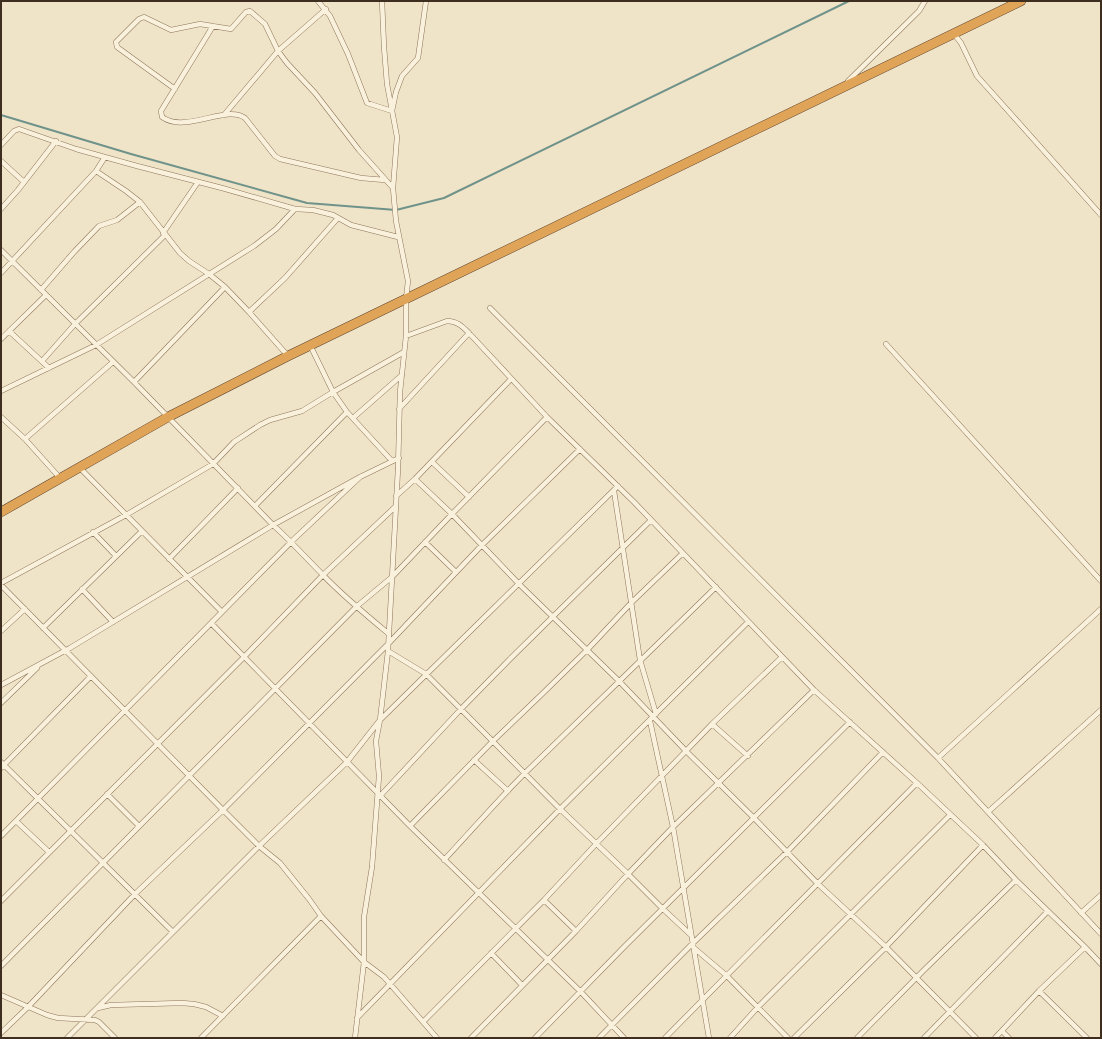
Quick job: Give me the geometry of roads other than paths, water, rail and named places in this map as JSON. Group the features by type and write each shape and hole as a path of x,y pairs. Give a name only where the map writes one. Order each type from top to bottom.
{"highway":[{"path":"1,512 168,417 288,356 1021,1"}],"street":[{"path":"318,1 326,9 348,54 367,103 392,111"},
{"path":"355,1038 364,962 364,918 372,866 379,794 376,741 388,651 399,458 399,409 406,336 407,277 398,237 393,188 397,137 384,60 382,1"},
{"path":"392,111 396,92 402,76 418,58 426,1"},
{"path":"841,88 919,11 925,1"},
{"path":"224,115 278,51 326,9"},
{"path":"175,89 117,47 116,42 139,19 144,17 171,30 197,24 231,29 246,12 250,11 265,24 278,51 290,67 315,93 351,140 393,188"},
{"path":"213,26 161,112 162,117 179,122 196,121 224,115 238,114 244,118 275,156 280,159 361,178 385,180"},
{"path":"954,34 961,43 977,76 1101,215"},
{"path":"1,145 14,131 19,130 105,157 295,209 313,210 333,215 355,226 398,237"},
{"path":"2,205 24,182 56,141"},
{"path":"1,273 96,171 105,157"},
{"path":"1,161 24,182"},
{"path":"96,171 140,202 164,234 189,261 225,287 288,356"},
{"path":"42,360 75,324 164,234 198,182"},
{"path":"41,290 99,226 117,220 140,202"},
{"path":"1,391 96,345 261,241 276,229 295,209"},
{"path":"249,312 284,278 338,218"},
{"path":"1,250 134,382 213,464 292,541 323,575 356,607 389,634"},
{"path":"134,382 225,287"},
{"path":"1,339 46,295"},
{"path":"490,308 938,758 1101,934"},
{"path":"406,336 447,321 453,321 469,333 547,417 618,486 814,690 983,845 1016,880 1101,964"},
{"path":"9,331 49,368"},
{"path":"399,409 469,333"},
{"path":"886,344 1101,581"},
{"path":"310,345 333,392 347,412 392,461"},
{"path":"404,352 298,413 260,424 234,442 213,464 126,515 1,584 124,711 259,846 280,863 321,916 364,962 384,977 437,1038"},
{"path":"25,439 113,362"},
{"path":"353,418 402,375"},
{"path":"396,496 432,462 511,379"},
{"path":"255,506 347,412"},
{"path":"1,966 356,607 392,577 547,417"},
{"path":"2,420 25,439 60,478"},
{"path":"1,1033 28,1007 135,894 223,810 388,644 481,546 580,449"},
{"path":"1,685 65,651 274,525 360,477 399,458"},
{"path":"432,462 469,497"},
{"path":"79,467 222,612"},
{"path":"1,836 292,541 360,477"},
{"path":"415,479 452,514 519,584 619,680 653,718 818,884 886,947 976,1038"},
{"path":"67,1038 259,846 347,762 380,720 618,486"},
{"path":"169,559 238,488"},
{"path":"614,491 640,660 653,718 662,777 684,888 708,1038"},
{"path":"1,901 244,657 323,575 396,506"},
{"path":"379,794 553,616 651,520"},
{"path":"43,628 142,531"},
{"path":"93,532 116,556"},
{"path":"425,542 456,572"},
{"path":"410,826 492,742 587,650 632,602 683,553"},
{"path":"444,860 524,774 553,748 619,680 716,587"},
{"path":"82,589 113,622"},
{"path":"1,631 25,609"},
{"path":"938,758 1101,610"},
{"path":"357,1018 560,809 748,622"},
{"path":"211,623 410,826 444,860 480,892 515,929 581,992 624,1038"},
{"path":"388,651 426,674 524,774 663,909 692,935"},
{"path":"423,1022 544,900 712,724 782,657"},
{"path":"1,703 41,664"},
{"path":"91,676 2,765 39,799 173,932"},
{"path":"470,1038 576,931 673,827 748,756 814,690"},
{"path":"988,812 1101,710"},
{"path":"535,1038 624,947 850,722"},
{"path":"712,724 748,756"},
{"path":"599,1038 693,943 787,852 883,752"},
{"path":"474,760 508,791"},
{"path":"665,1038 917,783"},
{"path":"107,794 139,826"},
{"path":"730,1038 758,1007 950,815"},
{"path":"16,821 49,852"},
{"path":"794,1038 886,947 983,845"},
{"path":"857,1038 1016,880"},
{"path":"1082,913 1101,895"},
{"path":"544,900 576,931"},
{"path":"924,1038 1048,911"},
{"path":"201,1038 321,916"},
{"path":"995,1038 1038,991 1085,947"},
{"path":"694,948 727,976 788,1038"},
{"path":"491,953 522,985"},
{"path":"1038,991 1086,1038"},
{"path":"1,995 47,1015 58,1018 90,1019 98,1021 116,1038"},
{"path":"96,1009 111,1005 182,1003 206,1007 223,1016"},
{"path":"1002,1031 1009,1038"}],"waterway":[{"path":"1,115 131,154 307,203 396,210 444,198 849,1"}]}
